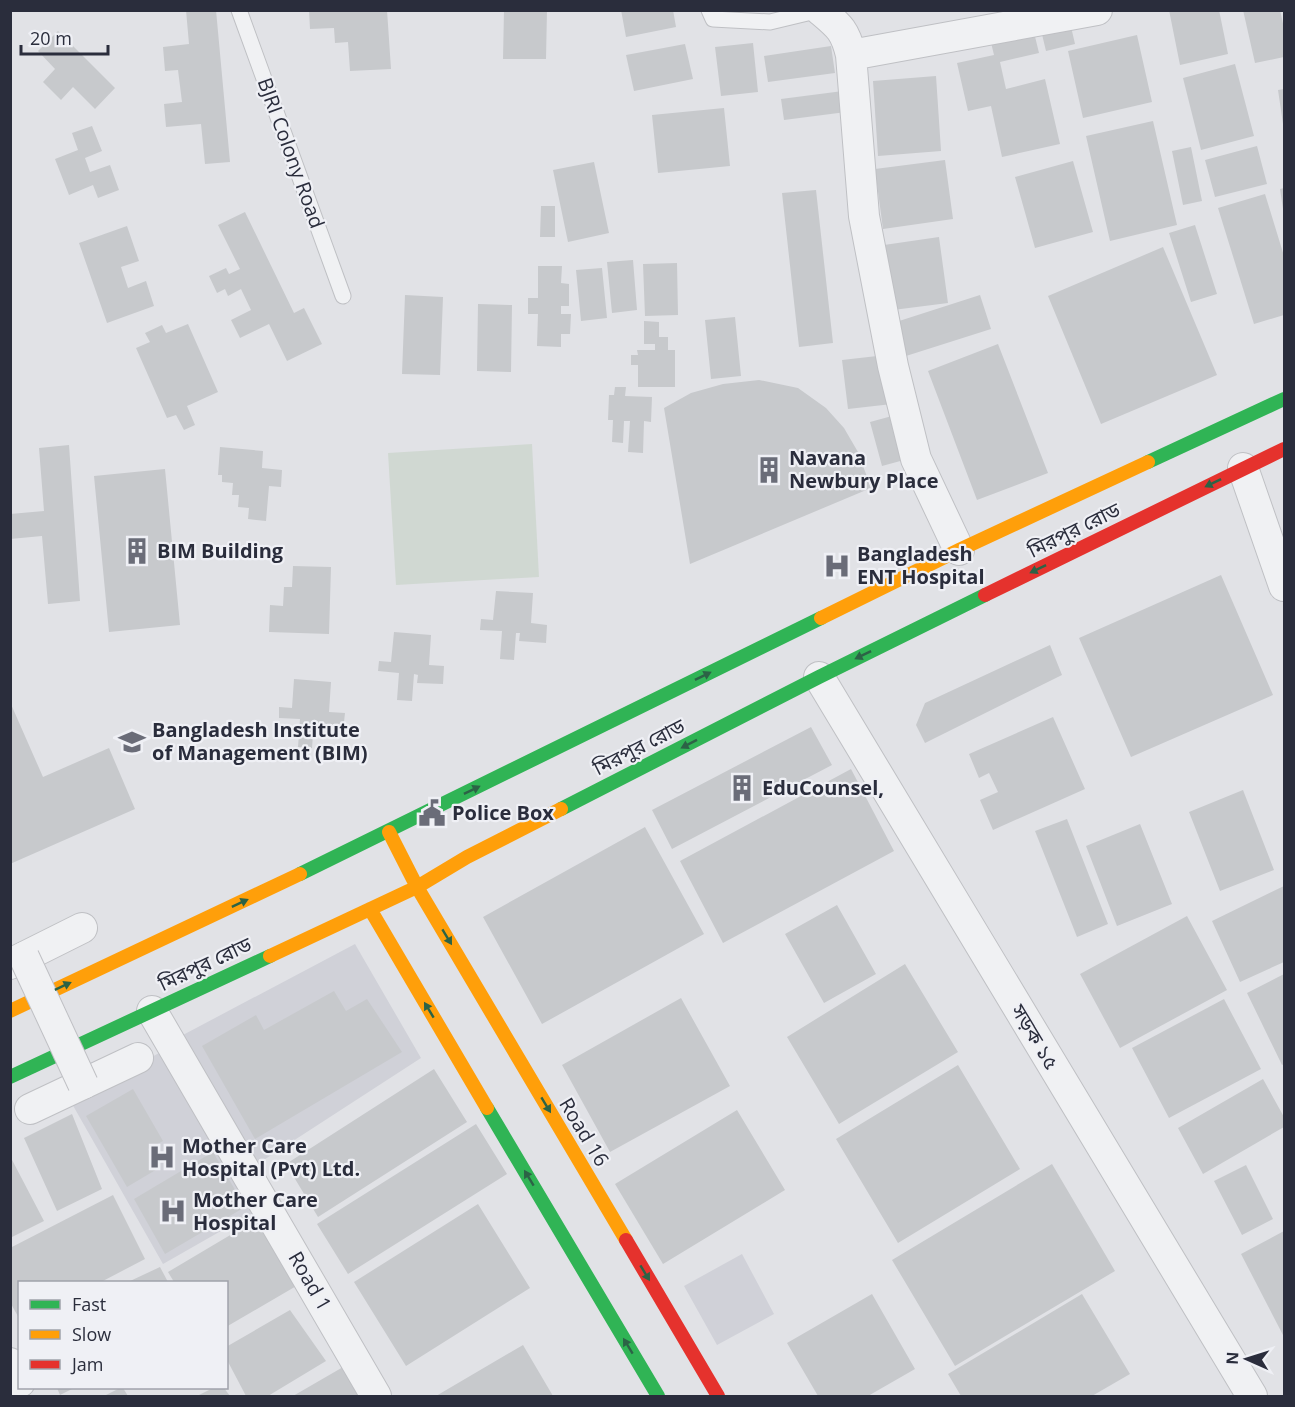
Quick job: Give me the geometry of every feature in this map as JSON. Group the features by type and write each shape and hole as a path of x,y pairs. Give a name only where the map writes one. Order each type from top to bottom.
{"main road":[{"name":"মিরপুর রোড","path":"10,1011 389,832 959,550 1284,399"},
{"name":"মিরপুর রোড","path":"10,1077 417,887 467,857 819,677 1284,449"},
{"name":"Road 16","path":"389,832 417,887 718,1396"},
{"path":"370,909 658,1396"}],"street":[{"path":"820,10 846,36 851,55 864,216 893,366 916,459 959,550"},
{"path":"851,55 1097,10"},
{"path":"1243,468 1284,586"},
{"name":"সড়ক ১৫","path":"819,677 1252,1396"},
{"path":"82,928 17,960 83,1084"},
{"name":"Road 1","path":"152,1011 376,1396"},
{"path":"30,1109 138,1058"},
{"path":"10,1363 18,1378"}],"lane":[{"name":"BJRI Colony Road","path":"239,10 343,296"},
{"path":"710,10 714,19 770,22 820,10"}],"shaded area":[{"path":"532,444 539,577 396,585 388,453"},
{"path":"355,944 421,1058 256,1165 181,1036"},
{"name":"Mother Care Hospital (Pvt) Ltd.","path":"159,1053 256,1211 163,1264 71,1102"},
{"path":"742,1254 774,1314 717,1345 684,1286"}],"building":[{"path":"186,10 216,10 230,162 205,164 201,124 166,127 164,104 182,102 178,70 165,71 163,47 189,44"},
{"path":"309,10 387,10 391,69 350,71 348,42 335,43 334,28 310,29"},
{"path":"504,10 547,10 546,59 503,59"},
{"path":"621,10 673,10 676,27 626,37"},
{"path":"1169,10 1219,10 1228,54 1180,65"},
{"path":"1243,10 1280,10 1284,28 1284,57 1255,63"},
{"path":"1069,18 1075,44 1046,51 1040,26"},
{"path":"1031,20 1039,53 1000,62 1006,89 1045,79 1060,144 1002,157 991,106 968,111 957,63 994,55 988,30"},
{"path":"58,31 115,88 95,109 73,87 61,100 43,82 55,69 38,51"},
{"path":"1137,35 1152,102 1083,118 1068,51"},
{"path":"753,43 758,92 721,96 715,47"},
{"path":"685,44 693,79 634,91 626,55"},
{"path":"831,46 835,73 768,82 764,56"},
{"path":"1235,64 1254,136 1201,150 1183,78"},
{"path":"936,76 941,151 878,156 873,81"},
{"path":"1284,89 1284,124 1283,124 1278,90"},
{"path":"843,91 846,112 784,120 781,99"},
{"path":"724,108 730,166 658,173 652,115"},
{"path":"1153,121 1177,225 1110,241 1086,136"},
{"path":"92,126 102,151 85,158 90,172 110,165 119,190 98,198 93,185 69,195 55,159 78,150 72,133"},
{"path":"1257,146 1267,184 1215,197 1205,160"},
{"path":"1191,147 1202,201 1183,205 1172,151"},
{"path":"945,160 953,219 883,229 875,169"},
{"path":"1073,161 1093,232 1035,248 1015,177"},
{"path":"594,162 609,233 568,242 553,170"},
{"path":"1284,188 1284,208 1283,209 1280,189"},
{"path":"816,190 833,343 799,347 782,193"},
{"path":"1265,194 1284,256 1284,315 1254,324 1218,208"},
{"path":"541,206 555,206 555,237 540,237"},
{"path":"245,212 294,313 304,308 322,344 287,361 269,324 240,338 231,320 251,310 241,289 228,296 225,289 217,293 209,276 226,268 229,274 240,269 218,225"},
{"path":"1195,225 1217,294 1191,302 1169,233"},
{"path":"127,226 139,261 121,267 128,288 146,281 154,306 107,323 79,243"},
{"path":"939,237 948,303 893,310 884,245"},
{"path":"1163,247 1217,375 1101,424 1048,296"},
{"path":"633,260 637,310 612,313 607,262"},
{"path":"677,263 678,315 645,316 643,264"},
{"path":"538,266 562,266 561,283 569,284 569,306 561,306 561,314 571,314 570,334 561,334 561,347 537,346 538,314 528,314 528,298 538,298"},
{"path":"602,268 607,318 581,321 576,270"},
{"path":"405,295 443,297 440,375 402,374"},
{"path":"980,295 991,329 906,356 896,322"},
{"path":"478,304 512,305 511,372 477,371"},
{"path":"735,317 741,376 711,379 705,320"},
{"path":"644,321 659,322 659,337 668,337 668,350 675,350 675,387 638,387 638,365 631,365 631,355 638,355 637,350 655,350 655,344 644,344"},
{"path":"188,324 218,392 187,406 195,425 184,430 176,415 167,418 136,348 150,342 145,333 162,325 166,333"},
{"path":"998,344 1048,473 977,500 928,371"},
{"path":"886,355 892,404 848,409 842,360"},
{"name":"Navana Newbury Place","path":"759,380 798,388 826,408 844,428 858,452 871,488 690,564 664,408 691,393 723,384"},
{"path":"615,387 626,387 625,396 652,397 651,422 644,421 643,453 628,452 630,421 624,421 623,443 612,442 613,420 608,420 609,395 614,395"},
{"path":"892,416 904,460 882,466 870,422"},
{"path":"69,445 80,601 48,604 42,536 10,539 10,514 44,511 39,448"},
{"path":"220,447 263,451 262,468 282,470 281,487 269,486 266,521 248,519 249,508 238,507 239,495 232,495 233,483 222,482 222,475 218,475"},
{"name":"BIM Building","path":"165,469 180,625 109,632 94,476"},
{"path":"293,566 331,567 329,634 269,632 270,605 283,606 284,587 292,587"},
{"path":"1221,575 1273,695 1131,757 1079,638"},
{"path":"496,591 533,593 531,623 547,625 546,643 519,641 520,633 516,633 514,660 500,659 502,631 480,630 481,619 493,620"},
{"path":"394,632 431,635 429,665 444,666 443,684 417,683 418,675 414,674 412,701 397,700 399,673 378,671 379,661 391,662"},
{"path":"1050,645 1062,675 925,743 916,725 925,703"},
{"path":"294,679 331,682 329,712 345,713 343,731 317,729 318,721 314,721 312,748 298,747 300,719 279,718 279,707 292,708"},
{"path":"10,702 43,777 109,748 135,809 10,864"},
{"path":"1053,717 1085,789 993,830 980,800 998,792 989,773 979,778 969,754"},
{"name":"EduCounsel,","path":"811,727 832,765 672,849 652,810"},
{"path":"851,769 894,851 723,943 680,861"},
{"path":"1243,790 1274,870 1220,891 1189,812"},
{"path":"1067,819 1108,924 1077,937 1035,831"},
{"path":"1140,824 1172,904 1117,926 1086,846"},
{"path":"645,827 704,934 542,1024 483,917"},
{"path":"1284,886 1284,962 1240,982 1212,921"},
{"path":"837,905 876,974 824,1003 785,934"},
{"path":"1187,916 1227,990 1120,1048 1080,974"},
{"path":"905,964 958,1052 839,1124 787,1037"},
{"path":"1284,974 1284,1064 1282,1065 1247,993"},
{"path":"334,991 346,1011 367,999 402,1052 255,1139 202,1046 256,1015 264,1030"},
{"path":"681,998 730,1086 610,1152 562,1065"},
{"path":"1224,999 1261,1069 1169,1118 1132,1048"},
{"path":"958,1065 1020,1169 898,1243 836,1139"},
{"path":"434,1069 467,1122 318,1217 286,1164"},
{"path":"1263,1079 1284,1117 1284,1127 1203,1174 1178,1128"},
{"path":"133,1089 163,1141 148,1149 159,1168 127,1187 86,1116"},
{"path":"737,1110 785,1190 663,1264 615,1184"},
{"path":"72,1114 102,1189 57,1211 24,1138"},
{"path":"476,1124 507,1174 348,1274 317,1224"},
{"path":"213,1152 245,1207 165,1254 134,1199"},
{"path":"10,1156 44,1221 10,1238"},
{"path":"1052,1164 1115,1271 955,1366 892,1260"},
{"path":"1246,1165 1273,1219 1242,1235 1214,1181"},
{"path":"113,1195 145,1259 103,1281 18,1281 18,1316 10,1302 10,1248"},
{"path":"478,1204 530,1288 406,1366 354,1282"},
{"path":"259,1218 298,1285 228,1326 228,1281 173,1281 168,1272"},
{"path":"1284,1231 1284,1337 1241,1254"},
{"path":"160,1267 167,1281 130,1281"},
{"path":"872,1294 915,1369 868,1396 818,1396 787,1343"},
{"path":"1082,1294 1130,1374 1092,1396 961,1396 948,1374"},
{"path":"290,1310 326,1361 268,1396 246,1396 228,1362 228,1346"},
{"path":"523,1345 553,1396 436,1396"},
{"path":"350,1363 369,1396 293,1396"},
{"path":"57,1389 72,1389 60,1395"},
{"path":"118,1389 124,1389 128,1396 104,1396"},
{"path":"211,1389 225,1389 230,1396 197,1396"}],"traffic: fast":[{"path":"1148,462 1284,399"},
{"path":"561,809 985,595"},
{"path":"300,874 821,618"},
{"path":"10,1077 270,956"},
{"path":"487,1108 658,1396"}],"traffic: slow":[{"path":"821,618 959,550 1148,462"},
{"path":"270,956 417,887 467,857 561,809"},
{"path":"389,832 417,887"},
{"path":"10,1011 300,874"},
{"path":"417,887 626,1240"},
{"path":"370,909 487,1108"}],"traffic: jam":[{"path":"985,595 1284,449"},
{"path":"626,1240 718,1396"}],"place":[{"name":"Navana Newbury Place","path":"769,470"},
{"name":"BIM Building","path":"137,551"},
{"name":"Bangladesh ENT Hospital","path":"837,566"},
{"name":"Bangladesh Institute of Management (BIM)","path":"132,742"},
{"name":"EduCounsel,","path":"742,788"},
{"name":"Police Box","path":"432,813"},
{"name":"Mother Care Hospital (Pvt) Ltd.","path":"162,1157"},
{"name":"Mother Care Hospital","path":"173,1211"}]}
